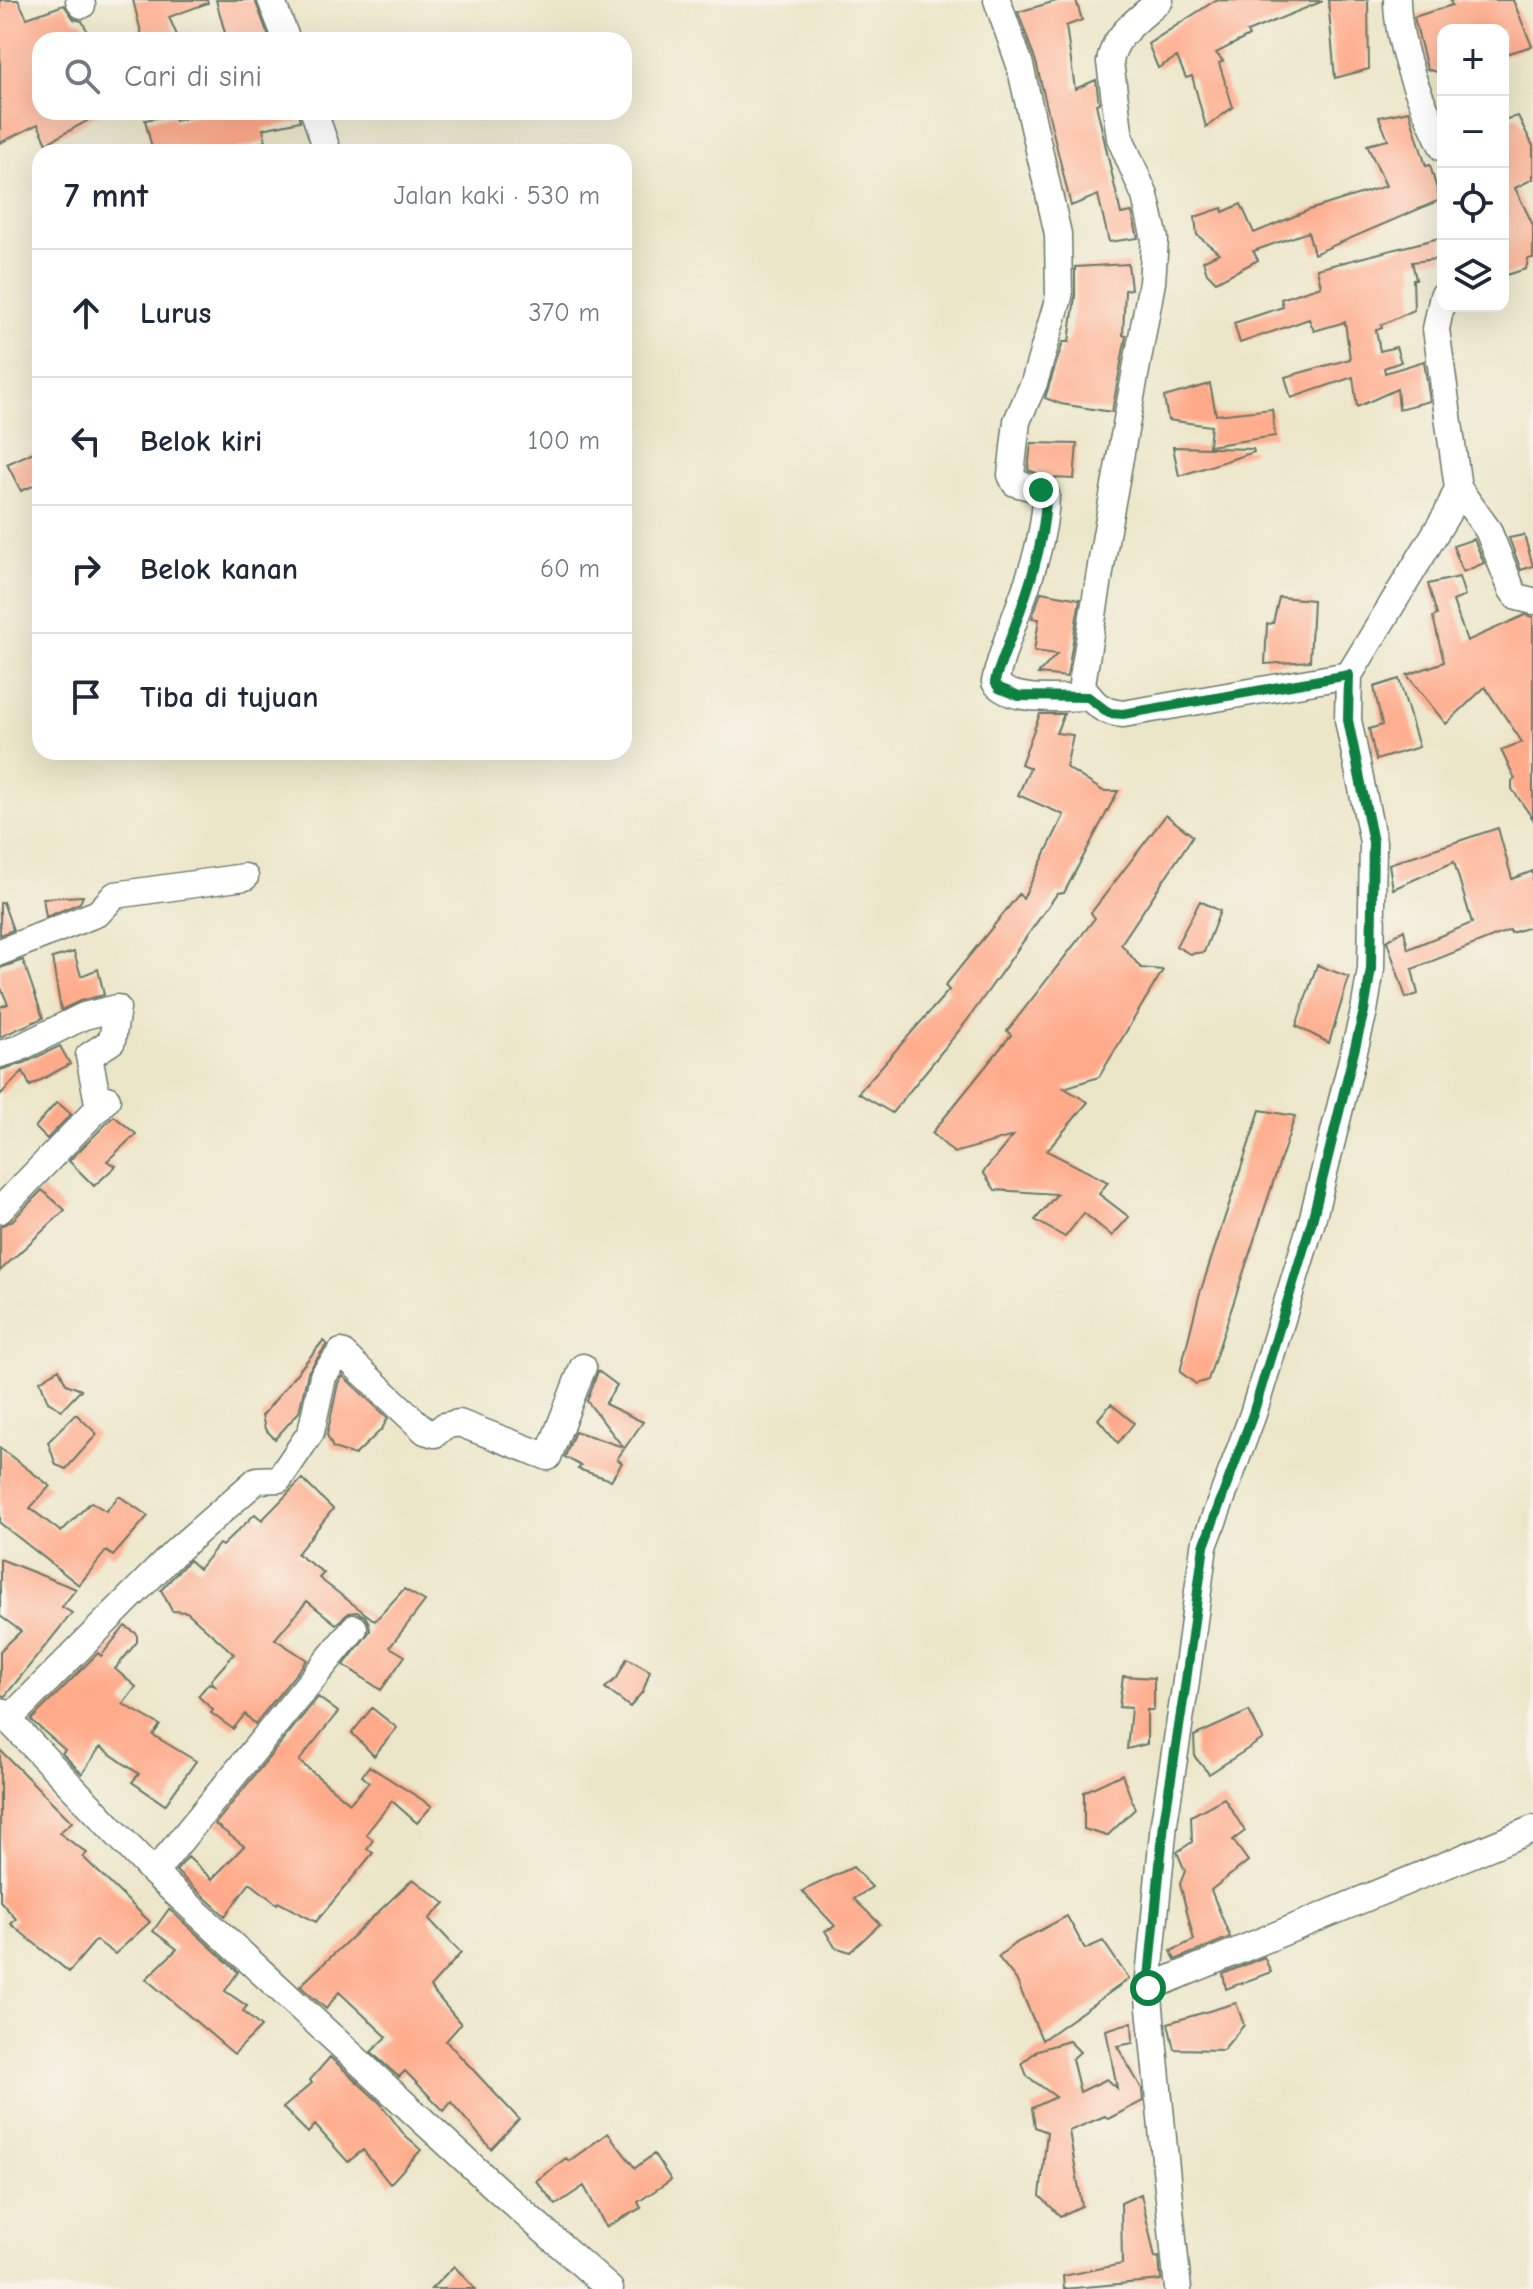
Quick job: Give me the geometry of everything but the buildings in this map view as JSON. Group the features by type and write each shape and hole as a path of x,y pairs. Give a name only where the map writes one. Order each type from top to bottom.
{"street":[{"path":"271,0 284,32"},
{"path":"997,0 1020,65 1058,234 1059,297 1034,383 1017,421 1011,475 1015,483 1041,490 1046,495 1045,508 1029,586 995,682 999,688 1019,696 1088,697"},
{"path":"1160,0 1122,35 1112,50 1110,62 1120,138 1145,196 1155,239 1152,282 1082,684 1088,697 1109,713 1123,714 1349,675"},
{"path":"1397,0 1416,90 1437,135"},
{"path":"317,120 325,144"},
{"path":"1440,312 1436,329 1458,488 1488,530 1512,590 1517,597 1533,601"},
{"path":"1178,2289 1148,1988 1164,1823 1204,1546 1253,1414 1312,1221 1364,1011 1371,969 1373,842 1348,720 1349,675 1447,514 1458,488"},
{"path":"0,952 98,913 115,895 245,877"},
{"path":"0,1054 17,1049 84,1016 117,1008 112,1041 89,1056 103,1103 0,1210"},
{"path":"583,1367 548,1457 459,1423 444,1426 435,1434 425,1431 341,1352 323,1376 311,1432 279,1479 257,1480 177,1550 5,1715 154,1873 610,2289"},
{"path":"154,1873 354,1628"},
{"path":"1148,1988 1533,1829"}],"route":[{"path":"1041,490 1046,495 1045,508 1029,586 996,677 999,688 1019,696 1088,697 1109,713 1123,714 1349,675 1348,720 1373,842 1371,969 1364,1011 1312,1221 1253,1414 1204,1546 1164,1823 1148,1988"}]}
